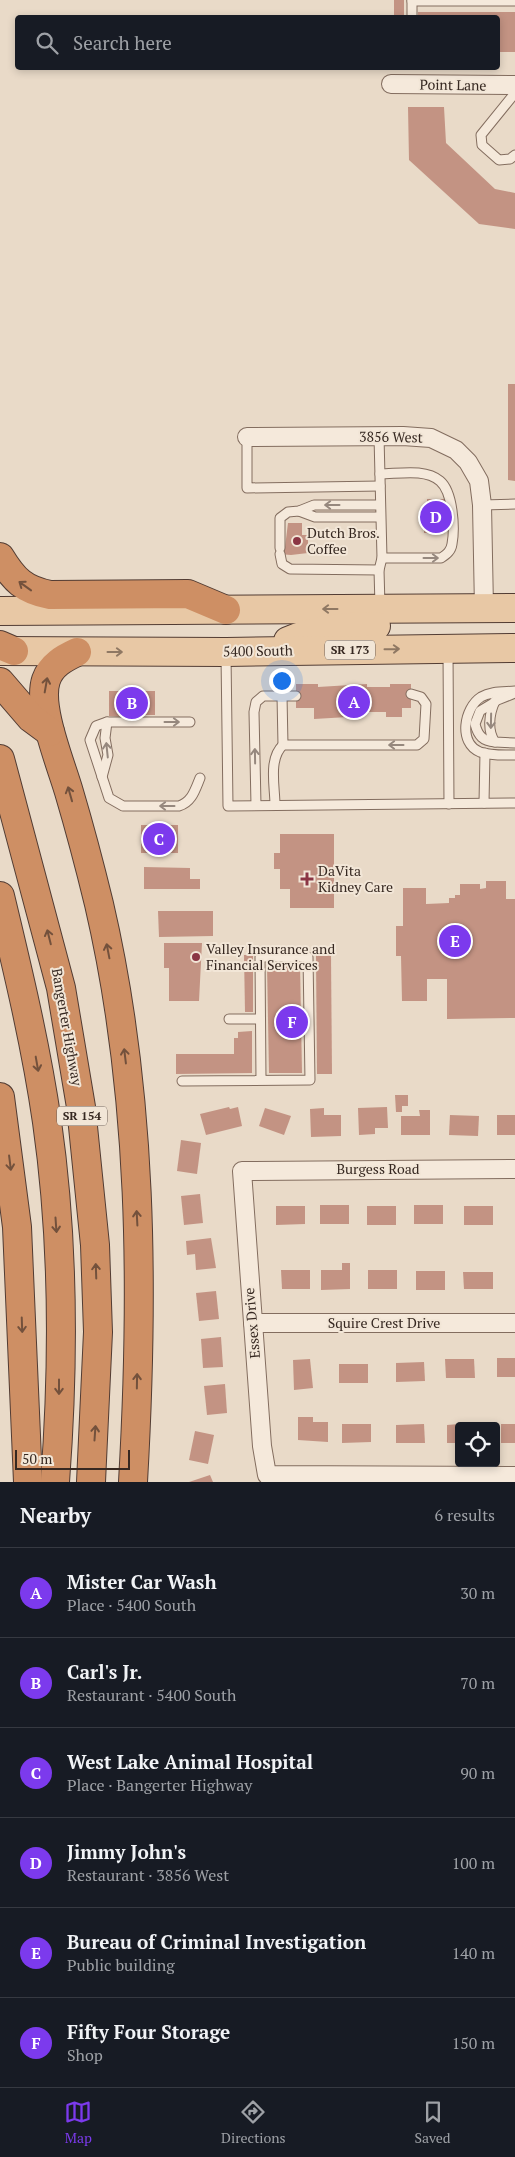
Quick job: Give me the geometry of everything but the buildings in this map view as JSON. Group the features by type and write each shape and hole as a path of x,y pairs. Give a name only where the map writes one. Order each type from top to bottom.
{"highway":[{"path":"0,557 11,574 25,588 35,592 50,595 188,594 226,610"},
{"path":"77,652 56,664 46,680 45,695 50,732 71,799 99,908 117,999 128,1087 135,1161 139,1273 132,1482"},
{"path":"0,682 31,718 50,732"},
{"name":"Bangerter Highway","path":"0,759 61,988 81,1107 95,1245 98,1332 91,1482"},
{"name":"SR 154","path":"0,896 28,1016 47,1123 60,1282 59,1425 55,1482"},
{"path":"0,1097 17,1227 28,1482"}],"main road":[{"path":"268,651 306,633 357,626 436,626 484,608"},
{"path":"0,611 515,608"},
{"path":"448,648 488,630 515,630"},
{"name":"5400 South","path":"4,649 77,652 226,652 515,648"}],"street":[{"name":"Point Lane","path":"390,84 515,85"},
{"name":"3856 West","path":"247,437 379,436 431,438 456,450 468,462 479,481 482,505 484,608"},
{"name":"Burgess Road","path":"242,1172 515,1169"},
{"name":"Essex Drive","path":"242,1172 262,1446 267,1475 515,1476"},
{"name":"Squire Crest Drive","path":"253,1324 515,1323"}],"lane":[{"path":"412,15 412,1 515,1"},
{"path":"515,94 481,135 482,145 499,160 510,159 515,155"},
{"path":"379,436 382,558 379,570 380,609"},
{"path":"247,437 247,488 380,486"},
{"path":"380,474 429,475 440,481 451,502 452,544 448,554 441,558 382,558"},
{"path":"482,505 515,504"},
{"path":"379,570 290,569 282,564 280,518 288,512 299,511 314,505 380,505"},
{"path":"299,511 315,516 380,516"},
{"path":"448,648 449,804"},
{"path":"226,652 228,806 515,802"},
{"path":"515,692 494,692 481,697 468,709 467,736 471,745 479,752 515,755"},
{"path":"515,692 495,701 480,711 475,724 485,741 515,743"},
{"path":"275,805 274,763 276,751 283,745 417,745 424,739 426,704 421,697 411,694"},
{"path":"256,805 254,712 256,702 263,696 296,696"},
{"path":"282,696 283,745"},
{"path":"495,701 490,724 491,736 496,742"},
{"path":"102,777 108,755 105,738 107,722"},
{"path":"190,722 107,722 96,726 90,737 109,798 123,806 179,806 186,804 192,798 200,778"},
{"path":"484,803 485,753"},
{"path":"182,1081 310,1080 308,956 260,957 261,1080"},
{"path":"229,1019 260,1020"}],"place":[{"name":"Jimmy John's","path":"436,517"},
{"name":"Dutch Bros. Coffee","path":"297,541"},
{"name":"Mister Car Wash","path":"354,702"},
{"name":"Carl's Jr.","path":"132,703"},
{"name":"West Lake Animal Hospital","path":"159,839"},
{"name":"DaVita Kidney Care","path":"307,879"},
{"name":"Bureau of Criminal Investigation","path":"455,941"},
{"name":"Valley Insurance and Financial Services","path":"196,957"},
{"name":"Fifty Four Storage","path":"292,1022"}]}
